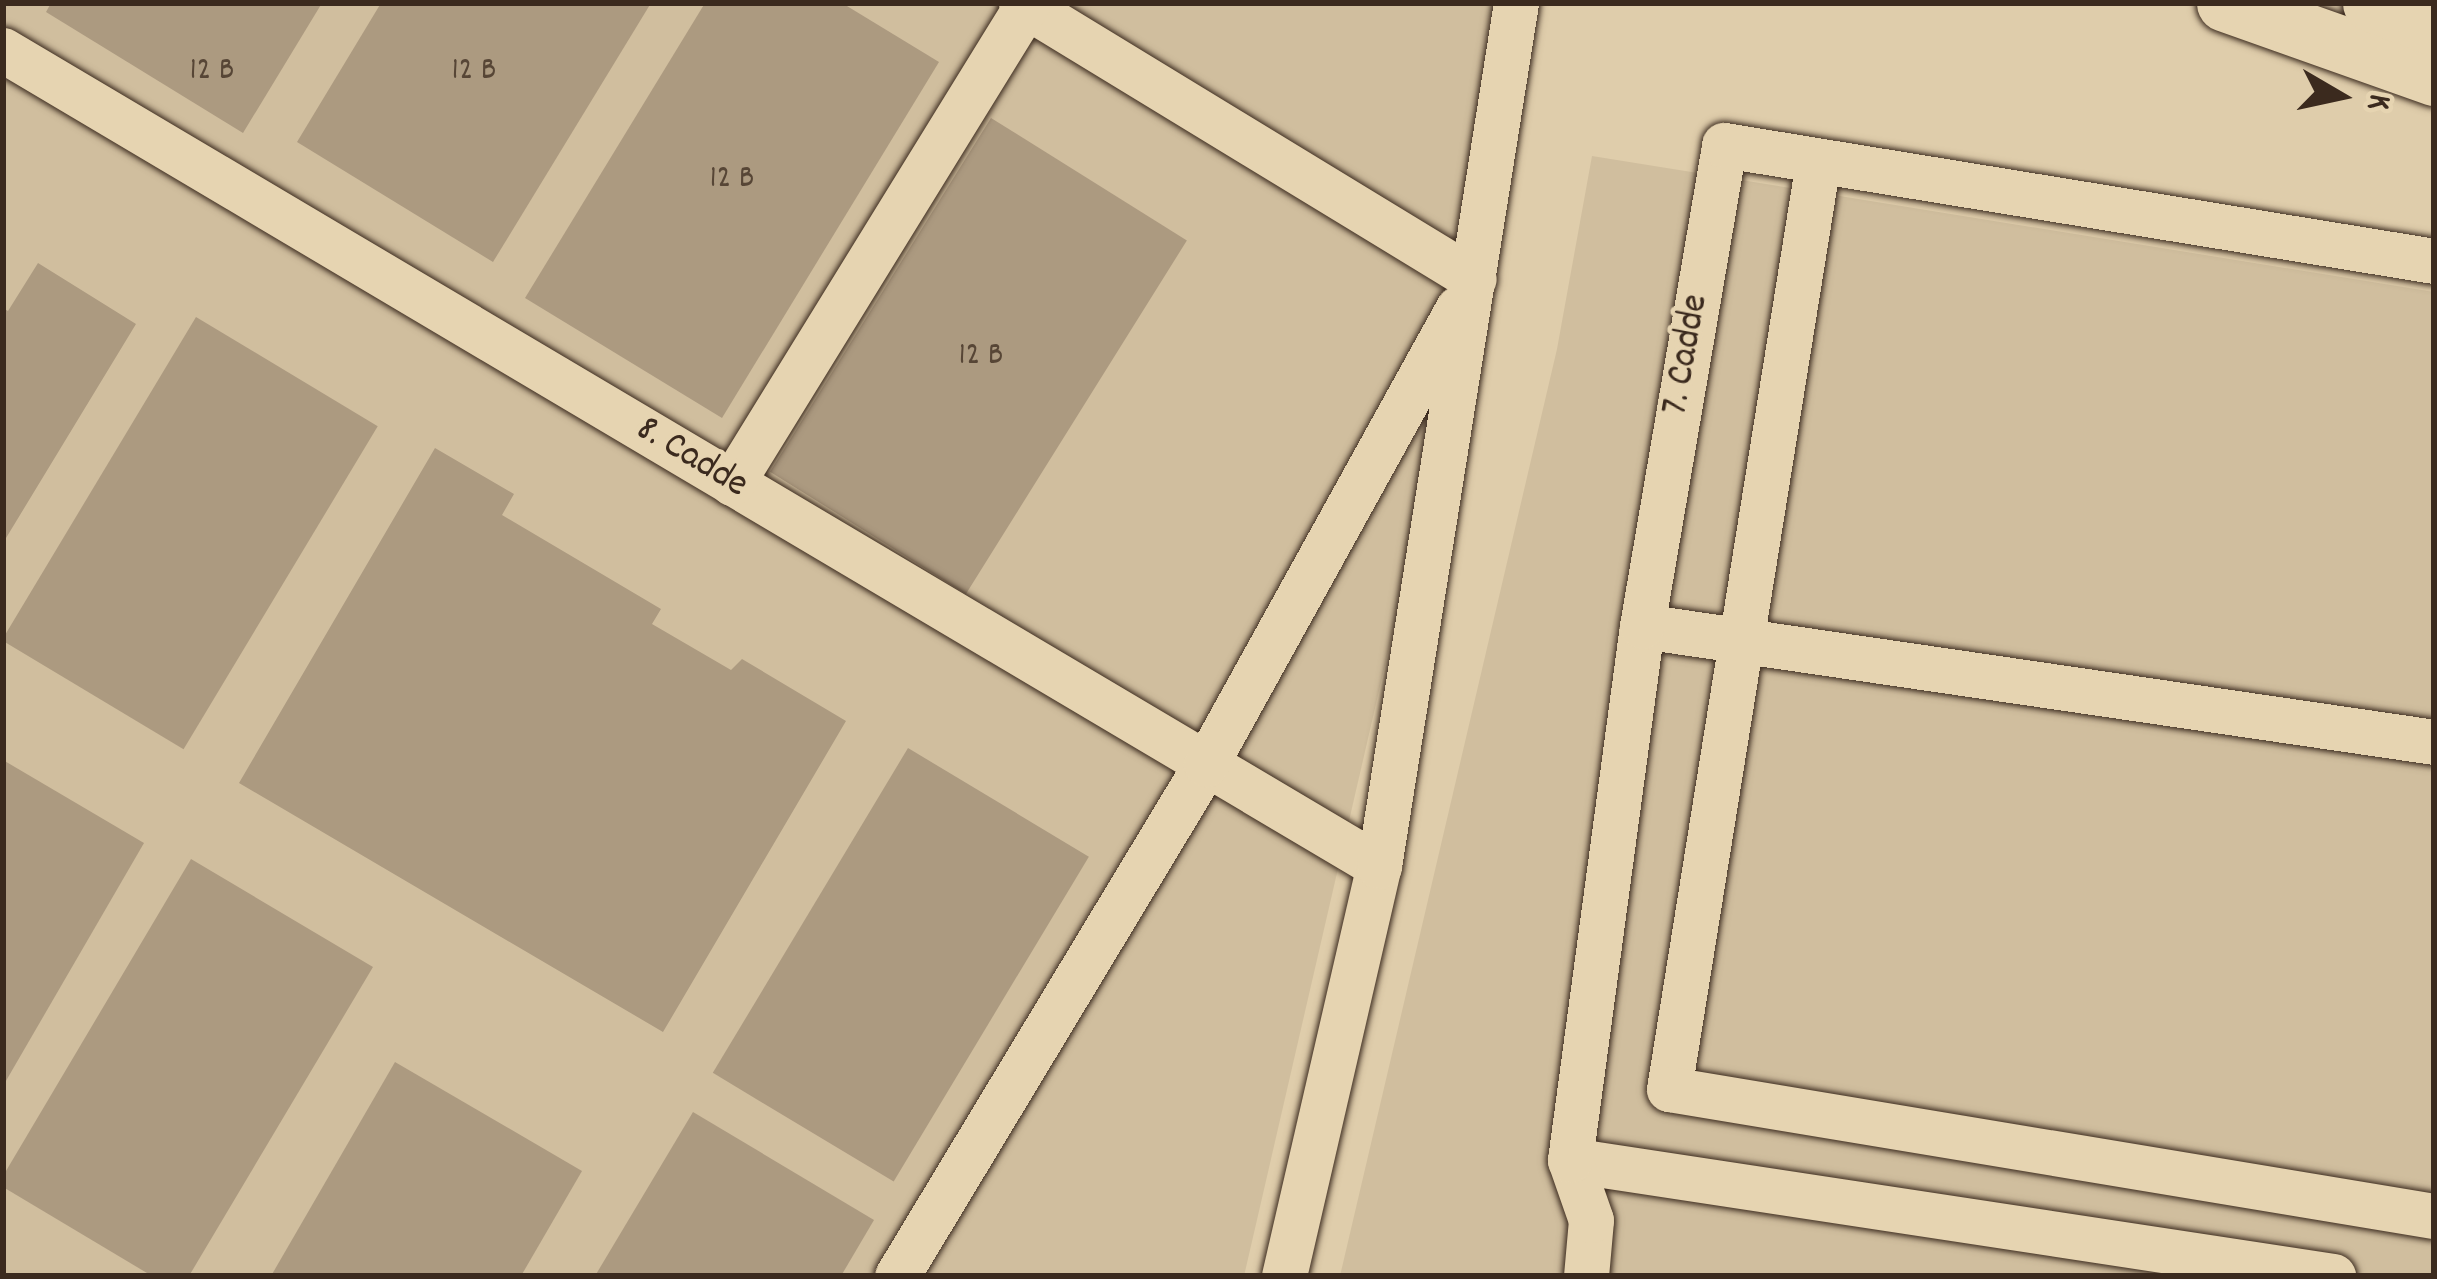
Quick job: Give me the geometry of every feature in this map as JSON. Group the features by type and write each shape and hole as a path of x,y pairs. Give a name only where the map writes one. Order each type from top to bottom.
{"main road":[{"path":"2225,3 2434,77"},
{"path":"2371,3 2434,27"}],"street":[{"path":"1284,1276 1379,866 1516,3"},
{"path":"732,483 1025,4 1474,279"},
{"name":"8. Cadde","path":"3,50 1379,866"},
{"name":"7. Cadde","path":"1586,1276 1591,1220 1570,1160 1642,626 1724,145 2434,261"},
{"path":"1818,162 1745,641 1669,1089 2434,1216"},
{"path":"897,1276 1206,764 1474,279"},
{"path":"1642,626 2434,742"},
{"path":"1570,1160 2333,1276"}],"shaded area":[{"path":"3,3 1516,3 1474,279 1244,1276 3,1276"},
{"path":"1592,156 2434,292 2434,1276 1340,1276 1557,349"}],"building":[{"path":"51,3 322,3 243,133 46,12"},
{"path":"381,3 651,3 493,262 297,142"},
{"path":"705,3 842,3 939,62 722,418 525,298"},
{"path":"991,118 1187,240 966,594 770,472"},
{"path":"38,263 136,324 3,543 3,308 8,311"},
{"path":"196,317 378,426 184,749 3,638"},
{"path":"435,448 514,494 502,515 661,609 652,624 731,670 742,659 846,721 663,1032 239,783"},
{"path":"908,748 1089,857 894,1182 713,1073"},
{"path":"3,760 144,843 3,1086"},
{"path":"191,859 373,967 189,1276 152,1276 3,1187 3,1176"},
{"path":"395,1062 582,1171 521,1276 271,1276"},
{"path":"693,1112 874,1220 841,1276 595,1276"}]}
